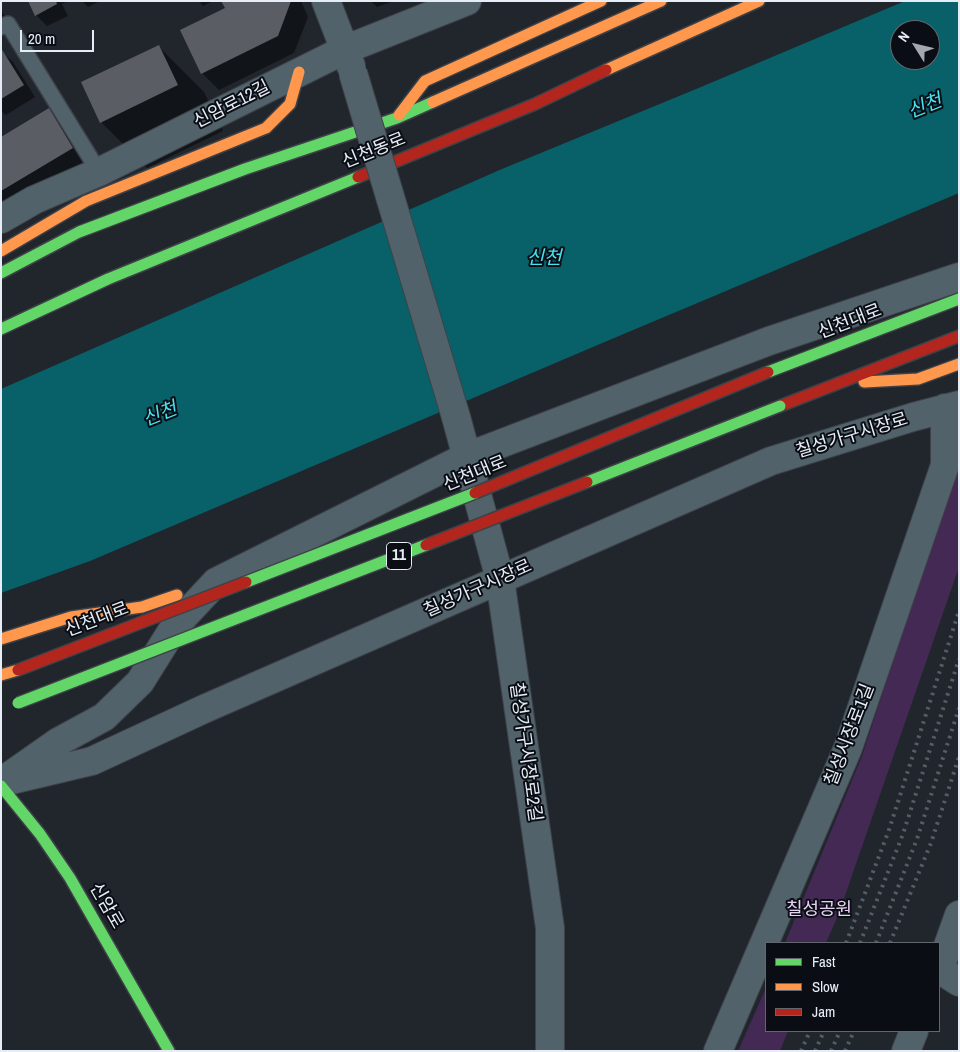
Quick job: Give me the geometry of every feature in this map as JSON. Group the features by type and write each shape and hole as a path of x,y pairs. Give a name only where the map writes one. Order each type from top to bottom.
{"main road":[{"path":"397,118 425,81 601,1"},
{"name":"신천동로","path":"1,272 79,232 246,169 397,118 661,1"},
{"name":"신천동로","path":"1,329 108,279 535,104 636,55 759,1"},
{"path":"1,251 86,201 266,128 290,104 299,72"},
{"path":"856,338 959,287"},
{"name":"신천대로","path":"1,675 470,495 768,372 959,299"},
{"path":"840,383 959,336"},
{"path":"840,383 918,379 959,364"},
{"path":"918,379 949,399"},
{"name":"11","path":"10,706 482,524 840,383"},
{"path":"1,639 71,617 142,607 216,582"},
{"name":"신암로","path":"1,784 40,834 70,878 169,1051"}],"street":[{"name":"칠성가구시장로2길","path":"326,1 349,61 456,417 500,579 550,928 550,1051"},
{"name":"신암로12길","path":"1,219 34,200 99,172 299,72 349,61 467,1"},
{"path":"1,784 53,746 104,717 140,682 175,626 216,582 466,457 769,341 959,277"},
{"name":"칠성가구시장로","path":"1,784 92,762 204,709 771,461 949,399"},
{"name":"칠성시장로1길","path":"718,1051 848,748 945,465 949,399"},
{"path":"940,967 959,915"},
{"path":"940,971 959,982"},
{"path":"906,1051 914,1032"}],"lane":[{"path":"1,27 8,24 99,172"}],"green space":[{"name":"칠성공원","path":"959,446 959,567 839,913 826,942 785,942 862,756 956,470"},
{"path":"765,990 765,1032 788,1032 780,1051 738,1051"}],"water":[{"name":"신천","path":"905,1 959,1 959,193 90,561 1,593 1,389 502,169"}],"building":[{"path":"28,1 56,1 57,4 35,16"},
{"path":"221,1 291,1 278,36 201,74 180,30 225,8"},
{"path":"159,45 178,85 100,123 81,82"},
{"path":"1,48 24,85 1,99"},
{"path":"49,108 73,148 1,191 1,137"}],"railway":[{"path":"846,942 889,830 959,611"},
{"path":"860,942 903,834 959,659"},
{"path":"876,942 917,839 959,708"},
{"path":"890,942 931,843 959,757"},
{"path":"801,1051 810,1032"},
{"path":"815,1051 824,1032"},
{"path":"831,1051 840,1032"},
{"path":"845,1051 854,1032"}],"traffic: fast":[{"path":"1,273 79,232 245,169 397,118 433,102"},
{"path":"1,329 108,279 358,177"},
{"path":"768,372 959,299"},
{"path":"587,482 780,406"},
{"path":"246,582 475,493"},
{"path":"18,703 426,545"},
{"path":"1,786 40,834 70,878 169,1051"}],"traffic: slow":[{"path":"399,115 425,81 601,1"},
{"path":"433,102 661,1"},
{"path":"606,70 759,1"},
{"path":"1,251 86,201 266,128 290,104 299,72"},
{"path":"864,382 918,379 959,364"},
{"path":"1,639 71,617 142,607 177,595"},
{"path":"1,675 18,670"}],"traffic: jam":[{"path":"358,177 535,104 606,70"},
{"path":"780,406 959,336"},
{"path":"475,493 768,372"},
{"path":"426,545 587,482"},
{"path":"18,670 246,582"}]}
